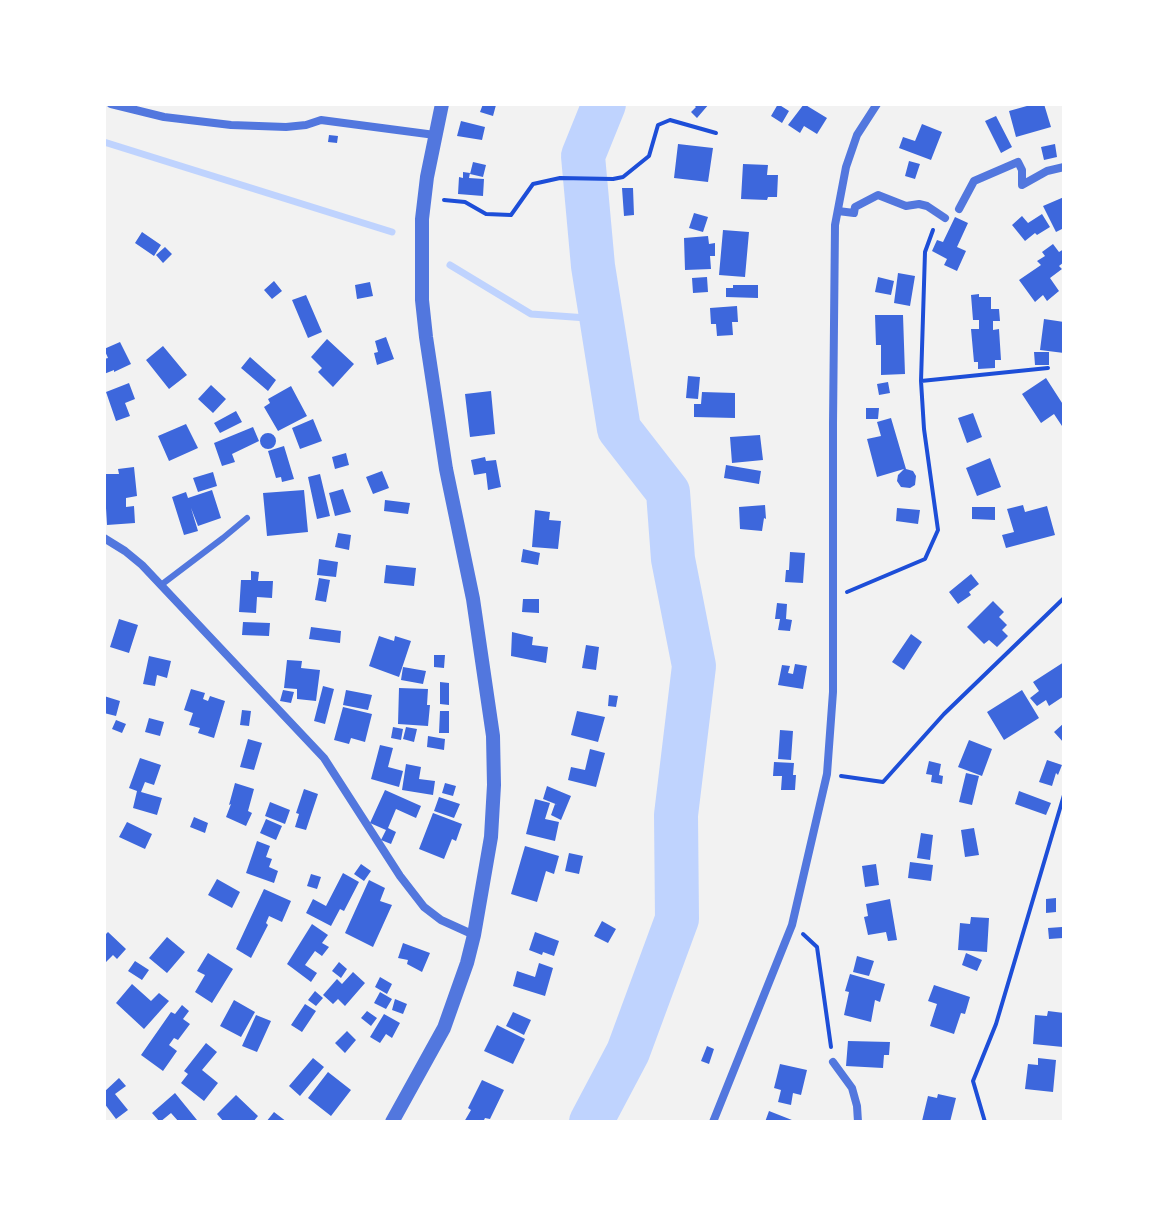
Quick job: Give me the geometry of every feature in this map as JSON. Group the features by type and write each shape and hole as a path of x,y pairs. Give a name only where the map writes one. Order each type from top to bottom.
{"street":[{"path":"111,104 164,117 231,125 286,127 321,120 435,135"},
{"path":"392,1122 444,1028 467,963 491,837 494,785 493,736 473,599 446,469 426,337 421,262 424,199 442,104"},
{"path":"713,1122 792,925 827,774 833,692 835,225 846,167 857,135 877,104"},
{"path":"959,209 974,181 1018,162 1022,170 1022,185 1047,171 1064,167"},
{"path":"838,211 854,213 855,207 878,195 906,206 927,206 945,218"},
{"path":"104,538 125,551 161,585 324,758 400,876 424,907 441,920 474,935"},
{"path":"833,1062 852,1088 858,1122"}],"lane":[{"path":"161,585 247,518"}],"path":[{"path":"424,199 465,202 486,214 511,215 533,184 560,178 623,177 649,156 658,125 670,120 716,133"},
{"path":"834,598 925,559 938,530 924,429 921,381 925,252 934,225 945,218"},
{"path":"921,381 1048,368"},
{"path":"827,774 883,782 944,714 1064,598"},
{"path":"985,1122 973,1081 996,1024 1064,795"},
{"path":"792,925 817,947 833,1062"}],"building":[{"path":"483,104 496,105 493,116 480,112"},
{"path":"693,104 709,104 697,118 691,112 696,107"},
{"path":"778,104 789,111 782,123 771,116"},
{"path":"804,104 827,118 817,134 804,126 800,133 788,125"},
{"path":"1044,104 1051,127 1016,137 1009,111"},
{"path":"996,116 1012,147 1001,153 985,121"},
{"path":"461,121 485,127 482,140 457,136"},
{"path":"922,124 942,132 931,160 899,148 903,137 915,141"},
{"path":"329,135 338,136 337,143 328,142"},
{"path":"678,144 713,148 708,182 674,178"},
{"path":"1055,144 1057,157 1044,160 1041,147"},
{"path":"909,161 920,164 915,179 905,176"},
{"path":"473,162 486,165 483,177 470,174"},
{"path":"743,164 768,165 767,175 778,175 777,197 768,197 767,200 741,199"},
{"path":"463,172 470,173 469,178 484,179 483,196 458,194 459,177 463,178"},
{"path":"622,188 633,188 634,215 624,216"},
{"path":"1064,197 1064,228 1056,232 1043,206"},
{"path":"694,213 708,217 703,232 689,228"},
{"path":"1042,214 1050,227 1025,241 1012,225 1022,216 1028,223"},
{"path":"955,217 968,223 957,247 966,251 957,271 944,265 947,259 932,251 937,240 943,242"},
{"path":"723,230 749,232 745,277 719,275"},
{"path":"142,232 161,245 154,256 135,243"},
{"path":"708,236 709,244 715,243 715,256 710,256 711,269 685,270 684,238"},
{"path":"1053,244 1059,252 1064,249 1064,262 1059,266 1062,269 1050,278 1059,291 1047,301 1043,295 1035,302 1019,280 1041,265 1037,261 1045,256 1042,252"},
{"path":"165,247 172,254 163,263 156,255"},
{"path":"898,273 915,276 910,306 894,303"},
{"path":"707,277 708,292 693,293 692,278"},
{"path":"878,277 894,281 891,295 875,292"},
{"path":"274,281 282,291 272,299 264,290"},
{"path":"370,282 373,296 357,299 355,285"},
{"path":"733,285 758,285 758,298 726,297 726,288 733,288"},
{"path":"979,294 979,297 991,297 991,309 999,309 1000,321 993,321 993,330 999,329 1001,360 995,360 995,368 978,369 978,362 974,362 971,329 979,329 979,320 973,320 971,295"},
{"path":"306,295 322,332 308,338 292,300"},
{"path":"737,306 738,322 732,322 733,335 717,336 716,324 711,324 710,308"},
{"path":"875,315 903,315 905,374 881,375 881,345 876,345"},
{"path":"1044,319 1064,322 1064,353 1040,350"},
{"path":"386,337 394,359 377,365 375,341"},
{"path":"327,339 354,364 333,387 318,372 322,368 311,357"},
{"path":"120,342 131,364 104,374 104,359 108,358 104,349"},
{"path":"163,346 187,375 169,389 146,360"},
{"path":"1034,352 1049,352 1049,365 1035,365"},
{"path":"250,357 276,380 268,391 241,368"},
{"path":"688,376 700,377 698,399 686,398"},
{"path":"1046,378 1064,406 1064,429 1054,414 1041,423 1022,394"},
{"path":"888,382 890,393 879,395 877,384"},
{"path":"129,383 135,399 125,403 130,416 116,421 106,392"},
{"path":"211,385 226,399 213,413 198,399"},
{"path":"291,386 307,416 278,431 264,407 270,403 268,399"},
{"path":"491,391 495,434 470,437 465,394"},
{"path":"702,392 735,393 735,418 694,417 694,404 701,404"},
{"path":"866,408 879,408 878,419 866,419"},
{"path":"236,411 242,422 220,433 214,423"},
{"path":"973,413 982,437 967,443 958,418"},
{"path":"891,418 906,469 916,476 915,485 910,488 901,487 897,481 904,469 877,477 867,439 881,436 877,422"},
{"path":"313,419 322,441 300,449 292,428"},
{"path":"186,424 198,448 169,461 158,436"},
{"path":"253,427 259,441 232,454 235,462 222,466 214,443"},
{"path":"268,433 274,435 274,447 268,449 262,447 260,441 262,435"},
{"path":"760,435 763,460 732,463 730,437"},
{"path":"284,446 294,479 282,482 281,477 276,478 268,451"},
{"path":"346,453 349,465 335,469 332,457"},
{"path":"485,457 486,461 496,460 501,487 488,490 486,473 474,475 471,460"},
{"path":"990,458 1001,487 977,496 966,468"},
{"path":"726,465 761,471 759,484 724,478"},
{"path":"134,467 137,496 126,498 126,507 134,506 135,523 107,525 104,474 119,474 118,469"},
{"path":"382,471 389,488 373,494 366,477"},
{"path":"213,472 217,486 198,492 193,478"},
{"path":"320,474 330,516 317,519 308,477"},
{"path":"343,489 351,512 335,516 329,493"},
{"path":"212,490 221,518 198,526 191,508 198,531 184,535 172,497 186,492 188,498"},
{"path":"304,490 308,532 267,536 263,493"},
{"path":"385,500 410,503 408,514 384,511"},
{"path":"765,505 766,519 762,531 740,529 739,507"},
{"path":"1023,505 1025,512 1047,506 1055,535 1006,548 1002,535 1014,532 1007,509"},
{"path":"972,507 995,507 995,520 972,519"},
{"path":"897,508 920,510 918,524 896,521"},
{"path":"535,510 550,512 549,520 561,521 558,549 532,547"},
{"path":"338,533 351,535 349,550 335,547"},
{"path":"523,549 540,553 538,565 521,562"},
{"path":"790,552 805,553 803,583 785,582"},
{"path":"319,559 338,562 336,577 317,575"},
{"path":"386,565 416,568 414,586 384,583"},
{"path":"251,571 259,572 258,581 273,581 272,598 257,597 256,613 239,612 241,580 251,580"},
{"path":"971,574 979,584 969,592 971,595 958,604 949,592"},
{"path":"319,578 330,580 326,602 315,600"},
{"path":"523,599 539,599 539,613 522,612"},
{"path":"993,601 1004,612 999,617 1007,625 1002,630 1008,636 997,647 989,640 984,644 967,627"},
{"path":"777,603 787,604 786,619 792,620 790,631 778,630 780,619 775,619"},
{"path":"119,619 138,625 129,653 110,647"},
{"path":"243,622 270,623 269,636 242,635"},
{"path":"311,627 341,631 340,643 309,639"},
{"path":"512,632 533,637 532,645 548,647 546,663 511,656"},
{"path":"911,634 922,642 904,670 892,662"},
{"path":"379,636 394,641 395,636 411,641 399,677 369,666"},
{"path":"586,645 599,647 596,670 582,668"},
{"path":"434,655 445,655 444,668 434,667"},
{"path":"149,656 171,661 167,678 157,675 155,686 143,684"},
{"path":"287,660 302,661 301,668 320,670 316,701 297,699 297,689 284,688"},
{"path":"1064,662 1064,696 1049,706 1046,700 1037,706 1030,698 1039,691 1033,682"},
{"path":"795,664 807,666 803,689 778,685 782,665 790,666 788,673 793,674"},
{"path":"403,667 426,671 423,684 401,680"},
{"path":"440,682 449,683 449,705 440,704"},
{"path":"323,686 334,689 325,724 314,721"},
{"path":"399,688 428,689 428,726 398,724"},
{"path":"191,689 205,693 203,699 208,701 210,696 225,701 214,738 198,733 200,728 189,725 193,713 184,710"},
{"path":"283,690 294,692 291,703 280,701"},
{"path":"346,690 372,695 368,710 343,705"},
{"path":"1022,690 1039,718 1004,740 987,712"},
{"path":"609,695 618,696 616,707 608,706"},
{"path":"104,696 120,701 116,716 104,713"},
{"path":"343,707 372,714 365,742 351,738 349,744 334,740"},
{"path":"242,710 251,711 249,726 240,725"},
{"path":"440,711 449,711 449,733 439,733"},
{"path":"577,711 605,717 598,742 571,735"},
{"path":"149,718 164,722 160,736 145,732"},
{"path":"116,720 126,724 122,733 112,729"},
{"path":"1064,723 1064,743 1054,732"},
{"path":"393,727 403,729 401,740 391,738"},
{"path":"406,727 417,729 414,742 403,739"},
{"path":"780,730 793,731 791,760 778,759"},
{"path":"428,736 445,739 444,750 427,747"},
{"path":"248,739 262,743 254,770 240,767"},
{"path":"969,740 992,749 982,776 958,767"},
{"path":"380,745 393,748 388,767 403,771 399,787 371,779"},
{"path":"590,749 605,753 596,787 568,780 571,767 585,770"},
{"path":"140,758 161,765 154,785 145,782 141,792 162,798 157,815 133,808 137,791 129,788"},
{"path":"1047,760 1062,765 1052,786 1039,782"},
{"path":"929,761 941,764 939,775 943,776 942,784 931,782 932,775 926,774"},
{"path":"774,762 794,763 795,790 781,790 782,776 773,776"},
{"path":"406,764 421,767 419,779 435,781 433,795 402,790"},
{"path":"966,773 979,776 972,805 959,802"},
{"path":"235,783 254,789 248,811 252,813 246,826 226,817"},
{"path":"445,783 456,786 453,796 442,793"},
{"path":"547,786 571,796 561,820 551,815 555,804 558,805 543,799"},
{"path":"304,789 318,794 306,830 295,827"},
{"path":"385,790 421,806 416,818 396,809 388,828 396,832 391,844 381,840 386,830 370,823"},
{"path":"1019,791 1051,803 1046,815 1015,804"},
{"path":"439,797 460,804 454,818 434,811"},
{"path":"535,799 550,803 545,819 559,822 555,841 526,834"},
{"path":"270,802 290,810 285,824 265,816"},
{"path":"433,813 462,824 456,841 452,839 444,859 419,849"},
{"path":"194,817 208,823 205,833 190,827"},
{"path":"266,819 282,826 276,840 260,833"},
{"path":"127,822 152,834 145,849 119,837"},
{"path":"974,828 979,855 965,857 961,830"},
{"path":"921,833 933,835 930,860 917,858"},
{"path":"257,841 270,846 266,857 272,859 269,867 278,871 274,883 246,873"},
{"path":"525,846 559,856 554,874 546,871 537,902 511,894"},
{"path":"569,853 583,856 579,874 565,871"},
{"path":"910,862 933,865 931,881 908,878"},
{"path":"361,864 371,871 364,881 354,874"},
{"path":"876,864 879,885 865,887 862,866"},
{"path":"343,873 359,882 344,911 340,909 331,926 306,913 313,899 326,906"},
{"path":"311,874 321,877 317,889 307,886"},
{"path":"217,879 240,892 232,908 208,895"},
{"path":"369,880 385,888 380,901 392,905 373,947 345,933"},
{"path":"264,889 291,901 282,922 269,916 268,925 251,958 236,949"},
{"path":"1056,898 1056,912 1046,913 1046,899"},
{"path":"890,899 897,940 888,941 886,932 868,935 864,917 868,916 866,904"},
{"path":"971,917 989,918 987,952 958,950 960,923 970,924"},
{"path":"602,921 616,929 608,943 594,936"},
{"path":"312,924 328,935 322,943 329,947 322,956 315,951 305,965 317,973 311,982 287,964"},
{"path":"1062,927 1063,938 1049,939 1048,928"},
{"path":"108,932 126,949 117,959 113,955 104,964 104,936"},
{"path":"535,932 559,941 554,956 529,950"},
{"path":"167,937 185,952 167,973 149,958"},
{"path":"403,943 430,953 422,972 407,964 408,960 398,958"},
{"path":"208,953 233,969 212,1003 195,992 205,975 197,971"},
{"path":"966,953 982,960 977,971 962,965"},
{"path":"857,956 874,961 869,976 853,972"},
{"path":"135,961 149,970 142,980 128,971"},
{"path":"339,962 347,969 341,978 332,971"},
{"path":"539,963 553,968 545,996 513,986 517,971 535,977"},
{"path":"353,972 365,983 345,1006 338,999 333,1004 323,995 337,979 342,984"},
{"path":"850,974 885,984 880,1002 875,1000 871,1022 844,1015 849,992 845,991"},
{"path":"380,977 392,984 387,994 375,987"},
{"path":"132,984 151,1001 159,993 169,1001 144,1029 116,1003"},
{"path":"934,985 970,997 954,1034 930,1026 937,1004 928,1001"},
{"path":"315,991 323,998 316,1006 308,1000"},
{"path":"380,992 392,999 386,1009 374,1003"},
{"path":"395,999 407,1004 403,1014 392,1010"},
{"path":"234,1000 255,1012 241,1037 220,1026"},
{"path":"305,1004 316,1011 302,1032 291,1025"},
{"path":"182,1005 189,1011 183,1019 190,1024 178,1040 174,1038 169,1045 177,1051 163,1071 141,1055 171,1012 175,1014"},
{"path":"367,1011 377,1018 371,1026 361,1018"},
{"path":"1048,1011 1064,1013 1063,1047 1033,1044 1035,1015 1047,1016"},
{"path":"513,1012 531,1020 524,1035 506,1026"},
{"path":"384,1014 400,1023 392,1038 386,1034 380,1043 370,1037"},
{"path":"256,1015 271,1021 257,1052 242,1046"},
{"path":"497,1025 525,1039 513,1064 484,1051"},
{"path":"347,1031 356,1040 345,1053 335,1043"},
{"path":"848,1041 890,1042 889,1055 884,1055 883,1068 846,1066"},
{"path":"206,1043 217,1052 202,1070 218,1083 204,1101 181,1083 188,1074 184,1071"},
{"path":"707,1046 714,1049 709,1064 701,1061"},
{"path":"313,1058 324,1067 300,1096 289,1086"},
{"path":"1038,1058 1056,1060 1053,1092 1025,1089 1028,1064 1038,1065"},
{"path":"780,1064 807,1070 801,1095 793,1093 791,1105 778,1102 781,1090 774,1088"},
{"path":"328,1072 351,1090 331,1116 308,1098"},
{"path":"119,1078 126,1086 115,1094 128,1110 116,1119 104,1103 104,1092"},
{"path":"482,1080 504,1090 490,1119 464,1122 471,1110 468,1108"},
{"path":"175,1093 197,1120 195,1122 179,1122 171,1113 160,1122 152,1113"},
{"path":"938,1094 956,1098 950,1122 922,1121 928,1096 937,1098"},
{"path":"236,1095 258,1116 253,1122 224,1122 217,1114"},
{"path":"769,1111 797,1122 765,1122"},
{"path":"274,1112 287,1122 266,1122"}],"waterway":[{"path":"591,1122 628,1052 677,919 676,815 694,666 673,559 668,492 619,429 593,266 583,156 604,104"},
{"path":"104,142 392,232"},
{"path":"450,265 531,314 601,319"}]}
